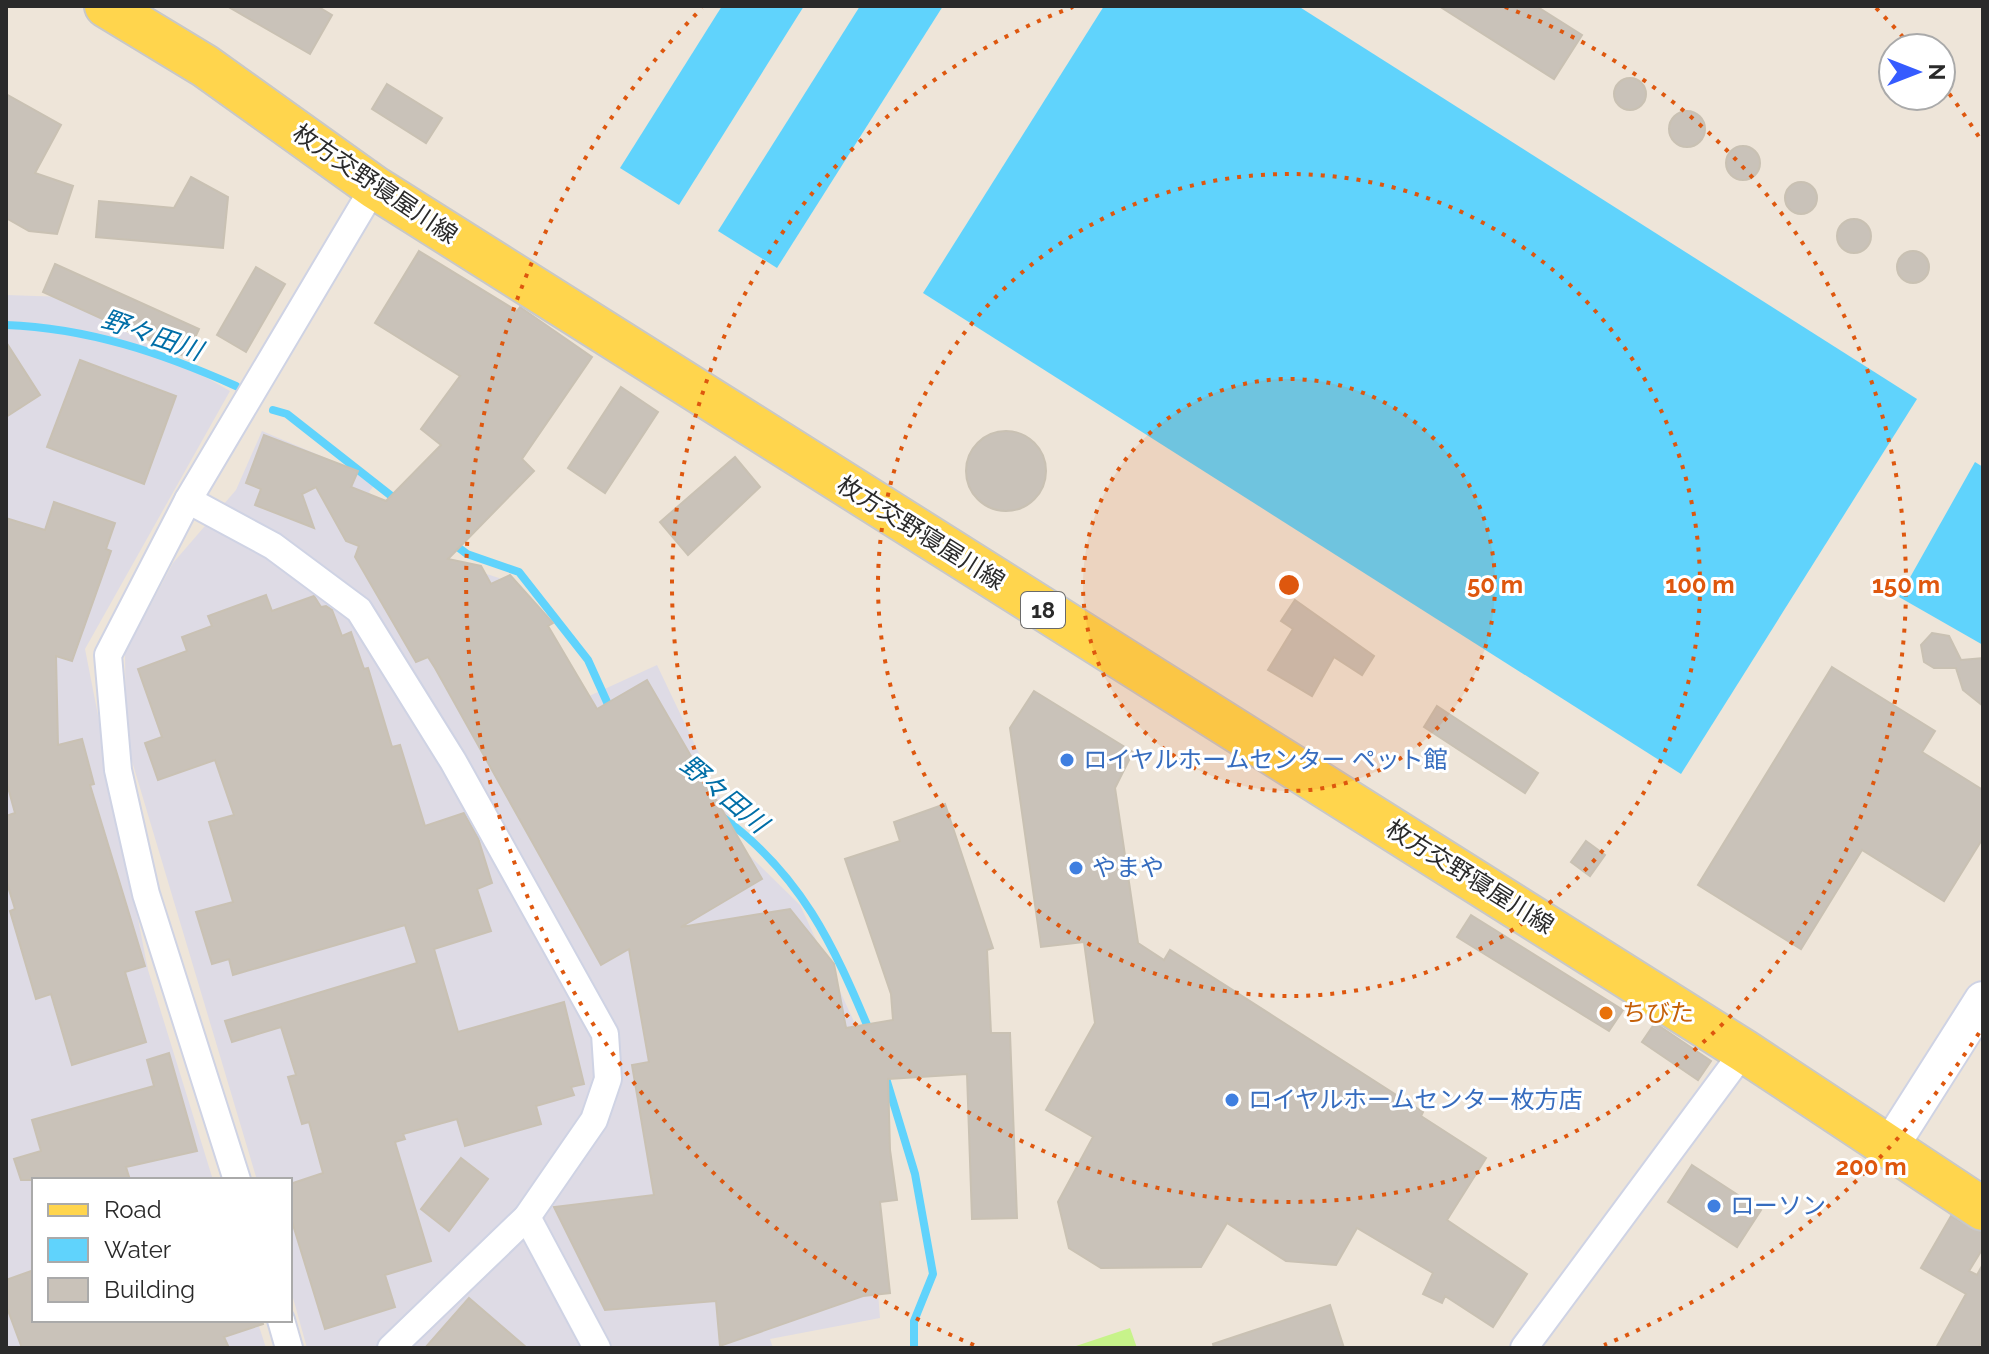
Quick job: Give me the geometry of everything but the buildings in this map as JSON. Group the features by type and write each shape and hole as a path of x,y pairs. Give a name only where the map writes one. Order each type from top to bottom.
{"main road":[{"name":"枚方交野寝屋川線","path":"106,6 205,66 374,187 1744,1051 1983,1209"}],"street":[{"path":"236,1178 146,894 118,770 108,655 188,500 374,187"},
{"path":"188,500 273,546 359,610 453,761 605,1034 608,1079 594,1120 527,1217 391,1348"},
{"path":"1889,1148 1983,1000"},
{"path":"1524,1348 1744,1051"},
{"path":"527,1217 597,1348"},
{"path":"282,1322 289,1348"}],"shaded area":[{"path":"6,295 65,297 230,391 85,649 148,970 212,1178 32,1178 32,1322 258,1322 266,1348 6,1348"},
{"path":"262,431 378,480 369,492 433,557 499,578 535,620 574,703 657,665 746,852 800,905 857,1028 880,1318 770,1339 773,1348 307,1348 292,1294 292,1178 256,1178 126,741 125,653 173,563 236,490"}],"green space":[{"path":"1130,1328 1137,1348 1070,1348"}],"water":[{"path":"722,6 804,6 679,205 620,168"},
{"path":"860,6 943,6 777,268 718,231"},
{"path":"1104,6 1298,6 1917,399 1681,774 923,293"},
{"path":"1975,462 1983,467 1983,645 1899,597"}],"waterway":[{"name":"野々田川","path":"6,325 66,331 124,344 236,386"},
{"name":"野々田川","path":"273,410 287,414 399,502"},
{"name":"野々田川","path":"451,542 467,554 519,572 588,660 611,711"},
{"name":"野々田川","path":"721,816 773,862 812,913 828,940 870,1032"},
{"name":"野々田川","path":"885,1075 915,1174 933,1274 914,1321 914,1348"}],"place":[{"name":"ロイヤルホームセンター ペット館","path":"1067,760"},
{"name":"やまや","path":"1076,868"},
{"name":"ちびた","path":"1606,1013"},
{"name":"ロイヤルホームセンター枚方店","path":"1232,1100"},
{"name":"ローソン","path":"1714,1206"}]}
